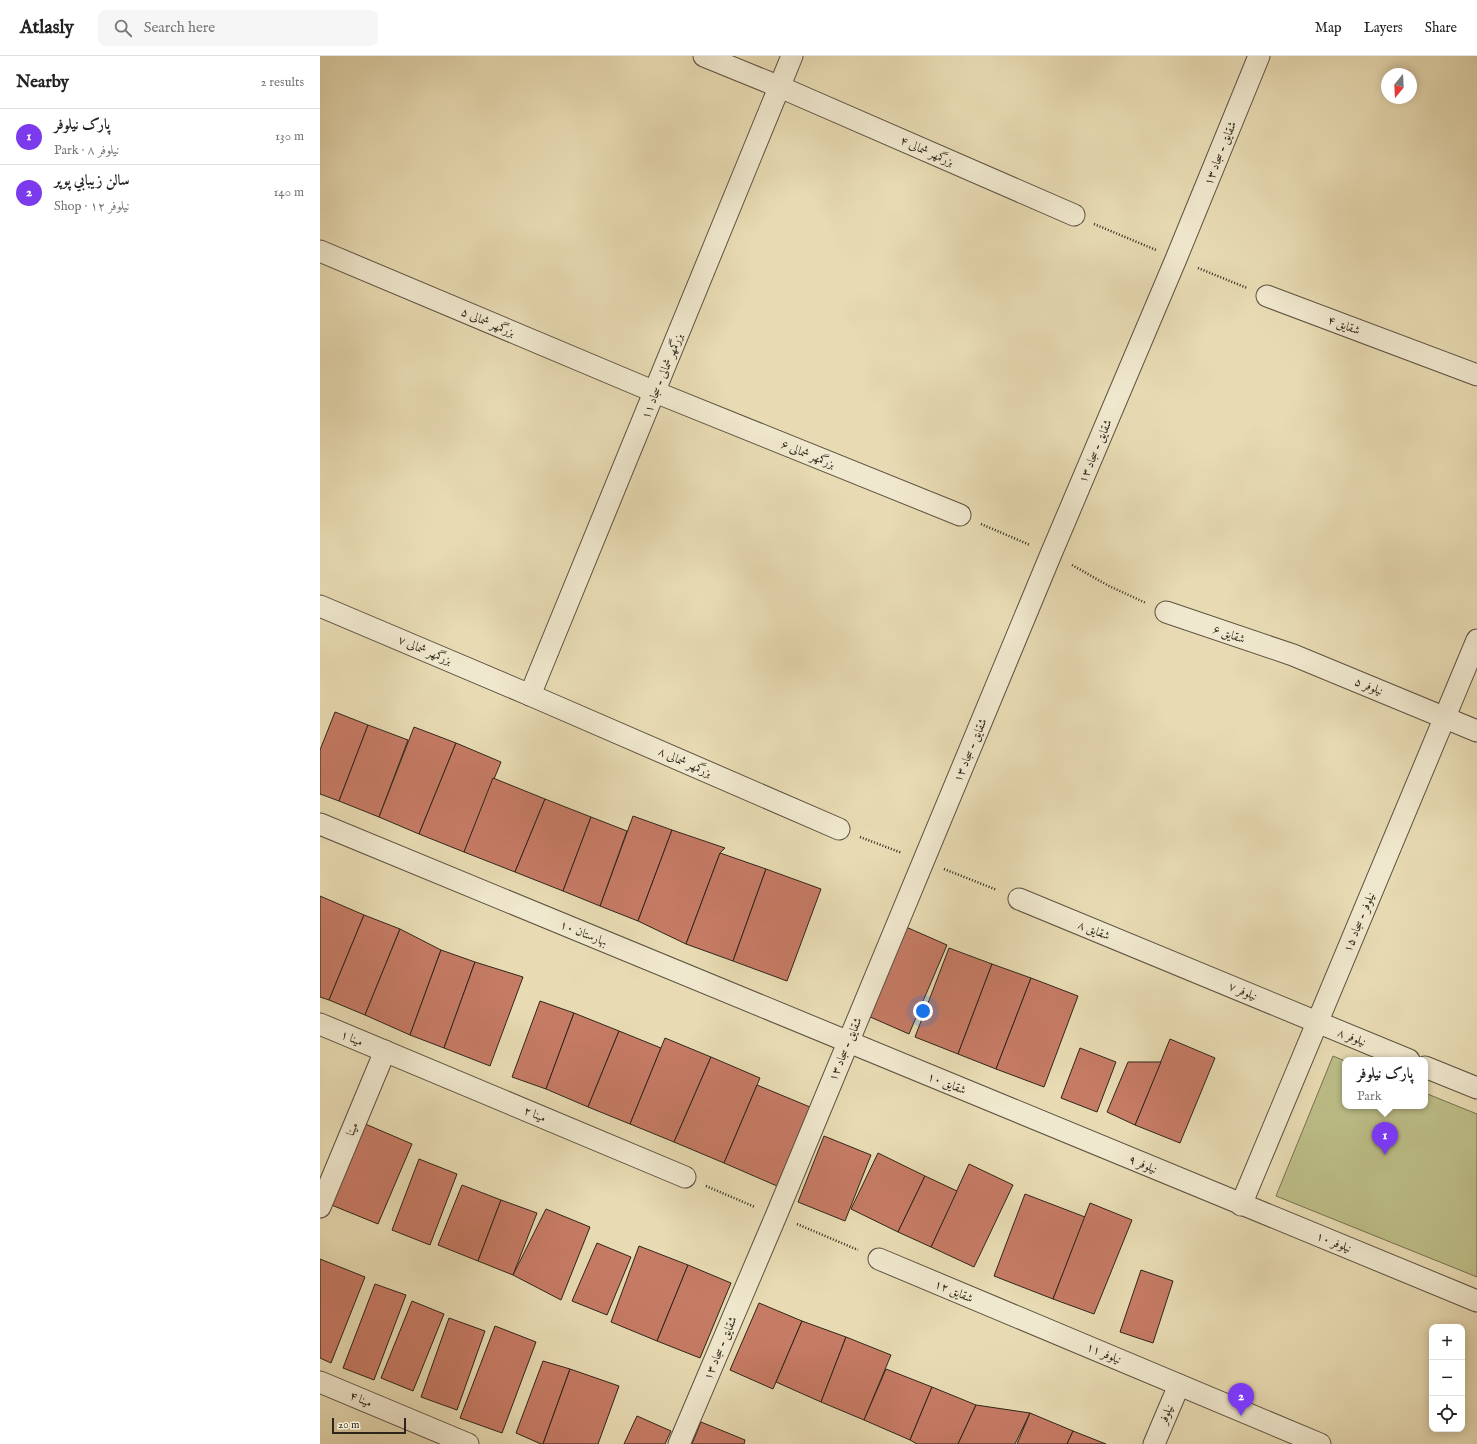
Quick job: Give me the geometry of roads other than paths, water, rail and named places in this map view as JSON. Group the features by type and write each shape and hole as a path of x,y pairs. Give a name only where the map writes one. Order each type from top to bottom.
{"street":[{"name":"بزرگمهر شمالی ۴","path":"704,56 780,87 1074,215"},
{"name":"بزرگمهر شمالی - سجاد ۱۱","path":"530,695 792,56"},
{"name":"شقایق - سجاد ۱۳","path":"679,1444 780,1208 1051,554 1260,56"},
{"name":"بزرگمهر شمالی ۵","path":"320,251 655,392"},
{"name":"شقایق ۴","path":"1267,296 1477,375"},
{"name":"بزرگمهر شمالی ۶","path":"655,392 960,515"},
{"name":"بزرگمهر شمالی ۷","path":"320,606 530,695"},
{"name":"شقایق ۶","path":"1166,612 1293,655"},
{"name":"نیلوفر - سجاد ۱۵","path":"1241,1204 1477,640"},
{"name":"نیلوفر ۵","path":"1293,655 1477,731"},
{"name":"بزرگمهر شمالی ۸","path":"530,695 839,830"},
{"name":"بهارستان ۱۰","path":"320,824 848,1042"},
{"name":"شقایق ۸","path":"1019,899 1168,960"},
{"name":"نیلوفر ۷","path":"1168,960 1318,1022"},
{"name":"نیلوفر ۸","path":"1318,1022 1402,1057"},
{"name":"مینا ۱","path":"320,1024 385,1051"},
{"name":"شقایق ۱۰","path":"848,1042 1045,1123"},
{"name":"مینا ۲","path":"385,1051 685,1177"},
{"name":"مینا","path":"320,1207 385,1051"},
{"path":"1428,1068 1477,1088"},
{"name":"نیلوفر ۹","path":"1045,1123 1241,1204"},
{"name":"نیلوفر ۱۰","path":"1241,1204 1477,1302"},
{"name":"شقایق ۱۲","path":"879,1259 1029,1322"},
{"name":"نیلوفر ۱۱","path":"1029,1322 1320,1444"},
{"name":"مینا ۴","path":"320,1382 468,1444"},
{"name":"نیلوفر","path":"1154,1444 1179,1385"}],"place":[{"name":"پارک نیلوفر","path":"1385,1155"},
{"name":"سالن زيبابي پوپر","path":"1241,1416"}]}
